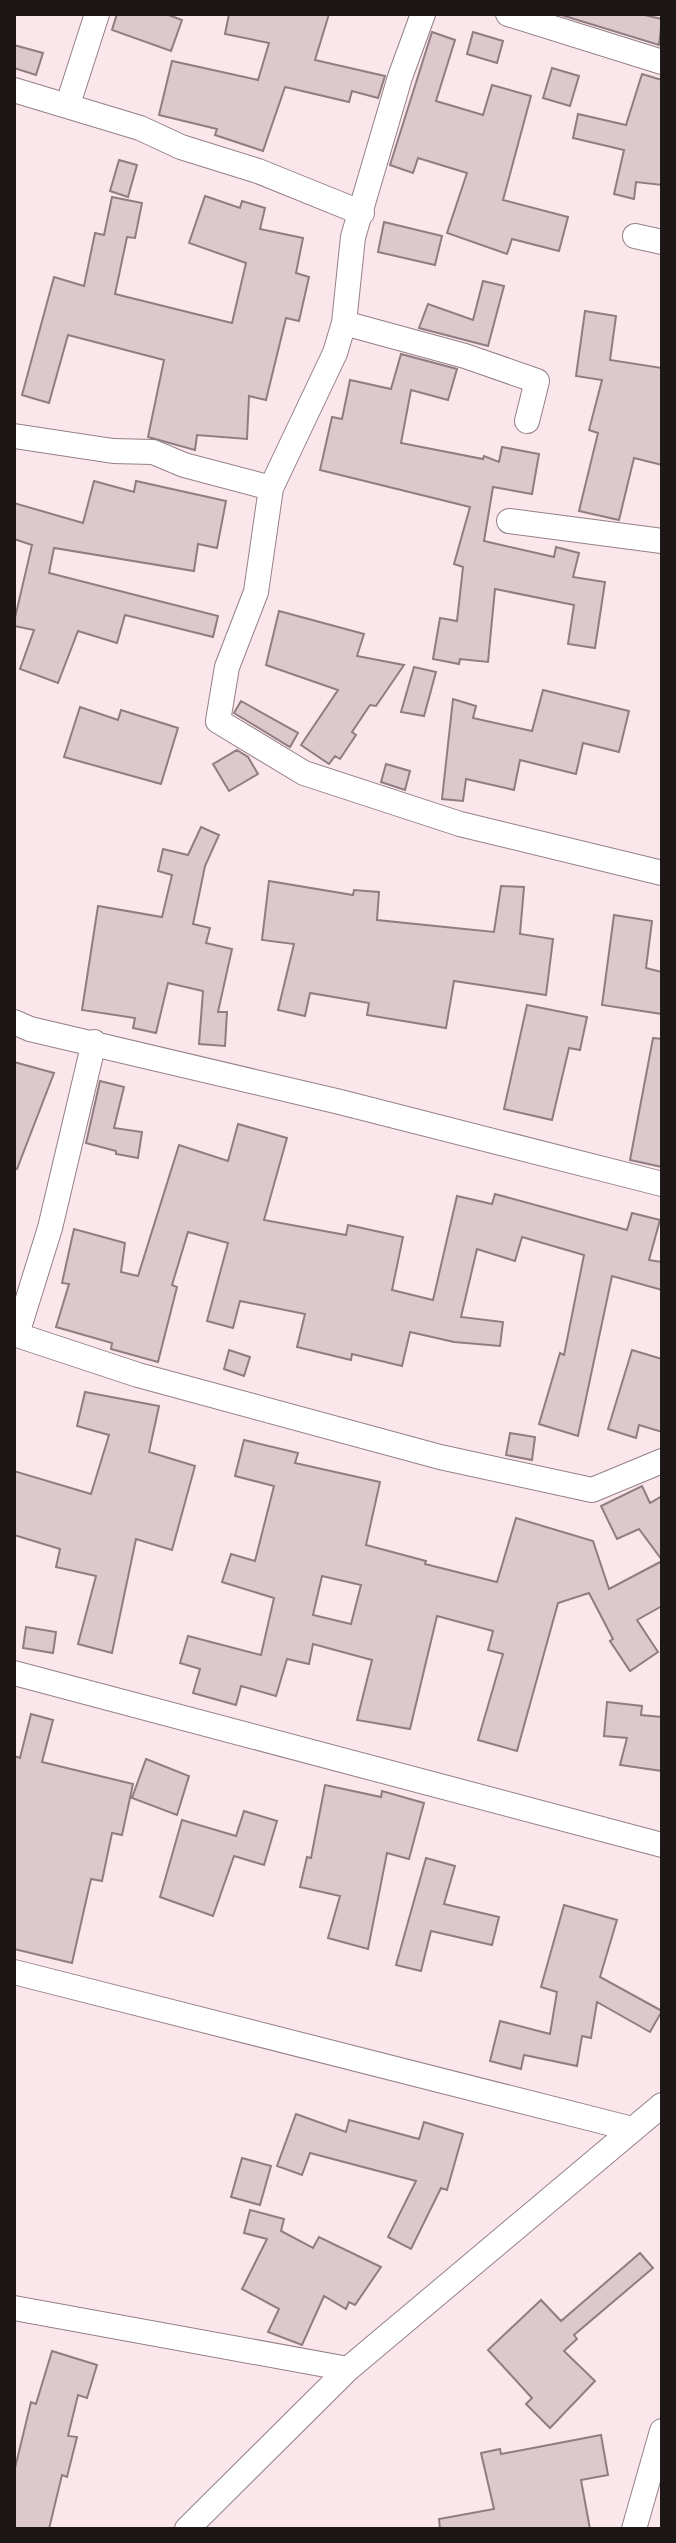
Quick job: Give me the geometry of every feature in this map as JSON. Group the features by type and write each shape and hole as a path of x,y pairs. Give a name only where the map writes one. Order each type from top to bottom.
{"street":[{"path":"68,104 97,14"},
{"path":"423,14 400,77 353,237 344,323 328,371 271,488 256,592 227,667 218,721 304,773 460,824 662,873"},
{"path":"508,14 662,62"},
{"path":"14,90 68,104 258,171 362,213"},
{"path":"635,236 662,242"},
{"path":"344,323 465,356 537,381 527,421"},
{"path":"14,436 113,451 153,452 184,465 271,488"},
{"path":"509,521 662,541"},
{"path":"14,1022 598,1165 662,1184"},
{"path":"94,1042 50,1228 15,1334 138,1375 425,1453 592,1490 662,1461"},
{"path":"14,1673 662,1845"},
{"path":"14,1972 632,2129"},
{"path":"187,2529 348,2369 662,2105"},
{"path":"14,2308 348,2369"},
{"path":"634,2529 662,2431"}],"building":[{"path":"117,14 166,14 182,20 171,51 112,30"},
{"path":"229,14 329,14 315,60 385,76 378,98 352,91 349,102 285,87 263,151 215,135 217,129 159,115 172,61 258,80 269,43 225,34"},
{"path":"558,14 640,14 662,19 659,45"},
{"path":"432,32 455,40 436,101 483,115 492,85 531,96 503,200 568,217 559,251 512,239 507,254 447,233 467,173 418,158 413,173 390,165"},
{"path":"473,32 503,41 497,63 467,54"},
{"path":"14,45 43,53 36,75 14,68"},
{"path":"552,68 579,76 570,106 543,98"},
{"path":"642,74 662,80 662,185 636,182 634,199 614,194 624,150 573,138 578,114 626,125"},
{"path":"119,160 137,165 128,197 110,191"},
{"path":"205,196 240,208 242,201 265,208 260,229 303,238 296,273 309,277 299,321 286,318 266,400 249,396 247,439 197,435 195,450 148,437 164,360 68,335 49,403 22,395 54,277 84,286 95,233 104,235 112,197 142,203 135,238 127,237 115,294 232,323 246,263 189,243"},
{"path":"384,222 442,236 435,265 378,252"},
{"path":"483,281 504,286 488,346 419,328 428,304 473,320"},
{"path":"585,311 616,316 610,360 662,368 662,465 634,458 619,520 579,511 598,433 589,430 602,380 576,376"},
{"path":"401,354 457,369 448,400 411,390 401,443 483,459 484,456 499,462 502,447 539,454 532,494 493,487 484,541 554,557 556,547 579,553 573,577 605,582 595,648 568,644 574,605 495,589 488,662 460,659 459,664 433,659 440,618 457,621 463,567 454,564 470,507 320,470 332,417 342,419 350,380 391,389"},
{"path":"94,481 134,492 136,481 226,501 217,548 198,544 194,571 54,548 49,573 218,616 213,637 125,615 117,643 78,631 58,683 20,669 34,630 14,626 14,622 32,545 14,539 14,503 83,523"},
{"path":"279,611 364,634 357,656 404,665 376,706 370,705 352,732 356,735 340,759 335,756 329,764 301,745 338,690 266,665"},
{"path":"414,667 436,672 424,716 401,712"},
{"path":"543,690 629,711 619,752 583,743 576,774 520,760 514,790 466,779 463,801 442,799 453,699 476,706 473,718 532,731"},
{"path":"241,701 298,733 290,747 234,713"},
{"path":"80,707 118,720 121,710 178,728 161,784 64,757"},
{"path":"237,750 248,757 258,774 229,791 213,764"},
{"path":"386,764 410,771 405,790 381,782"},
{"path":"201,827 219,835 205,866 193,924 210,928 206,943 232,949 218,1012 227,1012 225,1046 199,1044 203,991 168,983 156,1033 133,1028 135,1018 82,1010 98,906 162,917 172,875 158,871 163,849 188,855"},
{"path":"269,881 353,895 354,890 379,892 377,920 494,932 501,886 524,887 520,934 553,939 546,995 454,981 446,1028 367,1015 369,1003 310,993 305,1016 278,1010 294,944 262,940"},
{"path":"614,915 652,921 646,968 662,972 662,1014 602,1005"},
{"path":"527,1005 587,1017 580,1050 569,1048 552,1120 504,1109"},
{"path":"653,1038 662,1039 662,1167 630,1160"},
{"path":"14,1062 54,1073 17,1169 14,1168"},
{"path":"100,1081 124,1087 114,1128 142,1132 138,1158 86,1143"},
{"path":"238,1124 287,1138 264,1220 346,1235 348,1225 403,1237 392,1290 433,1300 457,1196 492,1204 495,1194 627,1230 632,1213 660,1220 649,1260 662,1262 662,1290 612,1276 578,1436 539,1424 560,1353 564,1355 584,1255 522,1237 515,1261 477,1249 461,1317 503,1322 500,1346 454,1342 410,1332 402,1366 352,1354 351,1360 297,1347 305,1314 240,1301 233,1328 207,1321 228,1243 188,1232 172,1285 177,1287 158,1362 111,1349 112,1343 56,1327 69,1284 62,1283 74,1229 125,1243 121,1272 138,1276 179,1145 228,1161"},
{"path":"229,1350 250,1357 244,1376 224,1369"},
{"path":"632,1350 662,1359 662,1432 639,1425 636,1438 608,1429"},
{"path":"85,1392 159,1406 149,1452 195,1466 172,1550 136,1539 112,1653 78,1644 96,1576 56,1567 60,1549 14,1535 14,1471 91,1494 109,1435 77,1426"},
{"path":"510,1433 535,1437 532,1460 506,1455"},
{"path":"244,1440 298,1453 295,1463 380,1482 366,1545 497,1582 516,1518 593,1541 609,1589 662,1561 662,1606 637,1620 658,1652 630,1671 610,1641 613,1639 589,1593 558,1603 517,1751 478,1740 503,1654 488,1650 493,1631 437,1616 410,1729 357,1720 372,1660 313,1644 309,1664 287,1659 276,1696 241,1686 236,1705 193,1693 200,1669 180,1663 188,1636 261,1655 274,1598 222,1582 231,1554 255,1561 274,1486 235,1476","holes":["322,1576 361,1585 351,1624 313,1615"]},
{"path":"642,1486 650,1503 662,1496 662,1560 639,1529 617,1539 601,1506"},
{"path":"26,1627 56,1632 53,1653 23,1648"},
{"path":"607,1702 642,1706 641,1715 662,1717 662,1771 620,1765 627,1738 604,1736"},
{"path":"31,1714 53,1720 42,1762 133,1784 122,1835 112,1833 102,1881 91,1879 72,1963 14,1949 14,1756 20,1758"},
{"path":"146,1759 189,1776 177,1815 132,1798"},
{"path":"325,1785 381,1797 382,1791 424,1803 409,1859 387,1853 368,1949 328,1938 340,1896 300,1887 307,1857 311,1858"},
{"path":"244,1811 277,1821 264,1865 234,1856 213,1916 160,1897 182,1820 236,1836"},
{"path":"426,1858 455,1866 444,1904 499,1917 492,1945 431,1931 421,1971 396,1965"},
{"path":"564,1905 617,1920 600,1977 662,2011 650,2032 597,2002 591,2038 582,2036 577,2066 524,2055 521,2069 490,2061 500,2021 550,2034 557,1992 541,1987"},
{"path":"296,2114 346,2132 349,2120 419,2139 424,2122 463,2134 447,2190 441,2188 411,2249 388,2237 416,2181 310,2153 302,2175 277,2166"},
{"path":"242,2158 271,2166 260,2205 231,2197"},
{"path":"250,2210 284,2219 281,2231 313,2248 319,2237 381,2267 355,2305 349,2302 346,2309 324,2296 302,2345 268,2332 279,2309 242,2289 267,2239 244,2233"},
{"path":"640,2253 653,2268 574,2335 577,2339 564,2351 595,2381 550,2428 526,2404 532,2398 488,2350 541,2300 561,2321"},
{"path":"52,2351 97,2365 87,2398 78,2395 68,2436 77,2437 67,2477 62,2475 49,2529 14,2529 14,2472 31,2402 36,2404"},
{"path":"601,2435 608,2475 581,2480 590,2529 440,2529 439,2519 494,2509 481,2453 500,2449 501,2454"}]}
